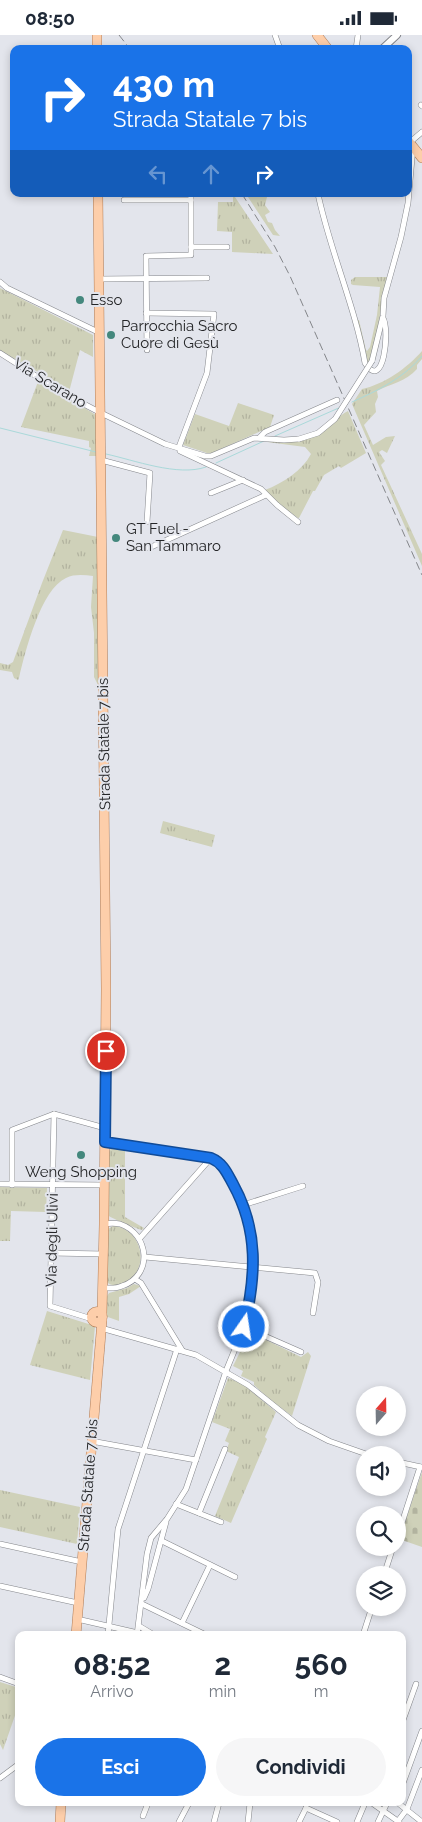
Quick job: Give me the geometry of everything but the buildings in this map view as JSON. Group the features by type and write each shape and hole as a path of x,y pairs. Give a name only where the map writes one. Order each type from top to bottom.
{"main road":[{"path":"317,35 325,45"},
{"path":"412,145 422,158"},
{"name":"Strada Statale 7 bis","path":"76,1631 91,1441 96,1320 103,1291 104,1254 106,989 98,197"},
{"path":"60,1822 62,1806"}],"street":[{"path":"386,45 397,35"},
{"path":"412,143 422,132"},
{"path":"124,200 191,197 191,255 146,257 147,350"},
{"path":"319,197 365,363 374,371 382,366 385,351 385,323 383,318"},
{"path":"165,444 208,457 254,437 284,440 299,439 318,433 336,419 372,361 383,318 384,298 401,237 408,197"},
{"path":"191,247 227,247"},
{"path":"99,279 207,277"},
{"path":"0,282 6,289 100,333"},
{"path":"146,313 214,313 206,373 179,447"},
{"name":"Via Scarano","path":"0,353 61,392 165,444"},
{"path":"260,437 265,432 337,401"},
{"path":"165,444 261,489 298,522"},
{"path":"101,460 150,473 148,522"},
{"path":"211,493 243,480"},
{"path":"149,549 266,495"},
{"path":"12,1185 12,1130 54,1114 105,1128"},
{"name":"Via degli Ulivi","path":"54,1114 50,1306 96,1320"},
{"path":"105,1142 211,1158 221,1164 243,1205 253,1245 252,1297 244,1327 226,1371 186,1489 167,1519 151,1538 147,1553 138,1631"},
{"path":"140,1238 211,1158"},
{"path":"0,1184 105,1185"},
{"path":"243,1205 303,1186"},
{"path":"103,1291 121,1287 135,1279 145,1257 140,1238 128,1228 121,1225 104,1224"},
{"path":"51,1253 104,1254"},
{"path":"145,1257 315,1273 318,1282 313,1313"},
{"path":"135,1279 141,1283 180,1350"},
{"path":"96,1320 196,1355 248,1385 298,1425 329,1441 356,1450"},
{"path":"244,1327 302,1353"},
{"path":"108,1631 118,1529 143,1451 180,1350"},
{"path":"91,1441 196,1460"},
{"path":"199,1513 225,1449"},
{"path":"406,1464 421,1467 406,1511"},
{"path":"176,1504 221,1522"},
{"path":"142,1604 148,1589 167,1519"},
{"path":"162,1541 235,1577"},
{"path":"0,1544 82,1562"},
{"path":"182,1623 210,1565"},
{"path":"0,1586 78,1603"},
{"path":"142,1604 198,1631"},
{"path":"364,1631 369,1616"},
{"path":"77,1619 127,1631"},
{"path":"139,1626 147,1631"},
{"path":"0,1677 15,1683"},
{"path":"406,1712 416,1684"},
{"path":"406,1775 422,1731"},
{"path":"0,1778 15,1767"},
{"path":"376,1806 398,1822 407,1809 422,1770"},
{"path":"142,1816 147,1806"},
{"path":"179,1822 187,1806"},
{"path":"214,1822 218,1806"},
{"path":"248,1822 250,1806"},
{"path":"300,1822 306,1806"},
{"path":"308,1806 337,1822"},
{"path":"357,1822 364,1806"},
{"path":"378,1822 386,1806"},
{"path":"402,1806 422,1822"},
{"path":"411,1822 414,1815"}],"green space":[{"path":"233,197 235,197 273,254 232,252 232,232 217,231 218,202 233,202"},
{"path":"248,197 267,197 265,205 270,212 265,215 268,222 272,223 280,236 273,235"},
{"path":"355,277 387,277 374,350 368,364 366,363 355,319 359,320 367,351 370,347 377,315 380,287 353,285 351,280"},
{"path":"0,288 93,335 93,357 80,350 69,392 30,367 0,351"},
{"path":"422,351 422,359 413,373 377,391 376,412 364,425 373,445 386,437 395,436 387,453 382,450 379,452 385,461 381,465 422,554 422,566 352,404 362,389 371,387 395,375"},
{"path":"39,379 61,397 67,397 96,415 97,456 89,456 91,448 89,447 89,441 21,427"},
{"path":"238,403 274,415 270,427 210,454 183,445 195,414 229,426"},
{"path":"348,411 366,453 341,468 339,466 324,475 298,518 275,502 265,490 291,476 303,466 311,454 305,447 267,442 316,435 328,428"},
{"path":"63,530 98,537 98,685 94,677 94,633 91,607 93,576 76,575 66,578 57,584 35,622 18,680 14,678 12,672 0,670 0,663 8,665 13,662"},
{"path":"163,821 215,835 212,847 160,833"},
{"path":"115,1146 125,1148 125,1217 144,1228 142,1230 109,1216 109,1152"},
{"path":"0,1187 47,1188 46,1212 11,1211 10,1241 0,1241"},
{"path":"113,1226 124,1229 132,1235 140,1252 140,1262 137,1271 131,1279 115,1285 107,1282 108,1229"},
{"path":"134,1284 141,1286 129,1294 119,1297 119,1321 105,1316 106,1298 109,1293"},
{"path":"47,1311 95,1326 90,1380 30,1365"},
{"path":"250,1332 301,1357 308,1352 311,1356 292,1416 269,1399 254,1385 254,1382 241,1376 243,1371 233,1366"},
{"path":"228,1378 243,1384 276,1412 265,1437 267,1439 231,1523 215,1516 239,1457 226,1451 229,1443 225,1441 230,1429 212,1422"},
{"path":"422,1472 422,1547 406,1541 406,1519"},
{"path":"0,1490 80,1507 77,1544 0,1527"},
{"path":"0,1682 15,1687 15,1716 3,1750 0,1744"}],"waterway":[{"path":"352,402 399,377 422,356"},
{"path":"275,436 341,407"},
{"path":"0,428 96,452"},
{"path":"216,463 264,441"},
{"path":"106,454 169,469 195,470 206,467"}],"railway":[{"path":"119,35 127,45"},
{"path":"244,197 275,247 290,276 422,575"}],"place":[{"name":"Esso","path":"80,300"},
{"name":"Parrocchia Sacro Cuore di Gesù","path":"111,335"},
{"name":"GT Fuel - San Tammaro","path":"116,538"},
{"name":"Weng Shopping","path":"81,1155"}],"route":[{"path":"106,1051 105,1142 216,1160 225,1169 240,1197 250,1229 254,1267 252,1297 244,1327"}]}
